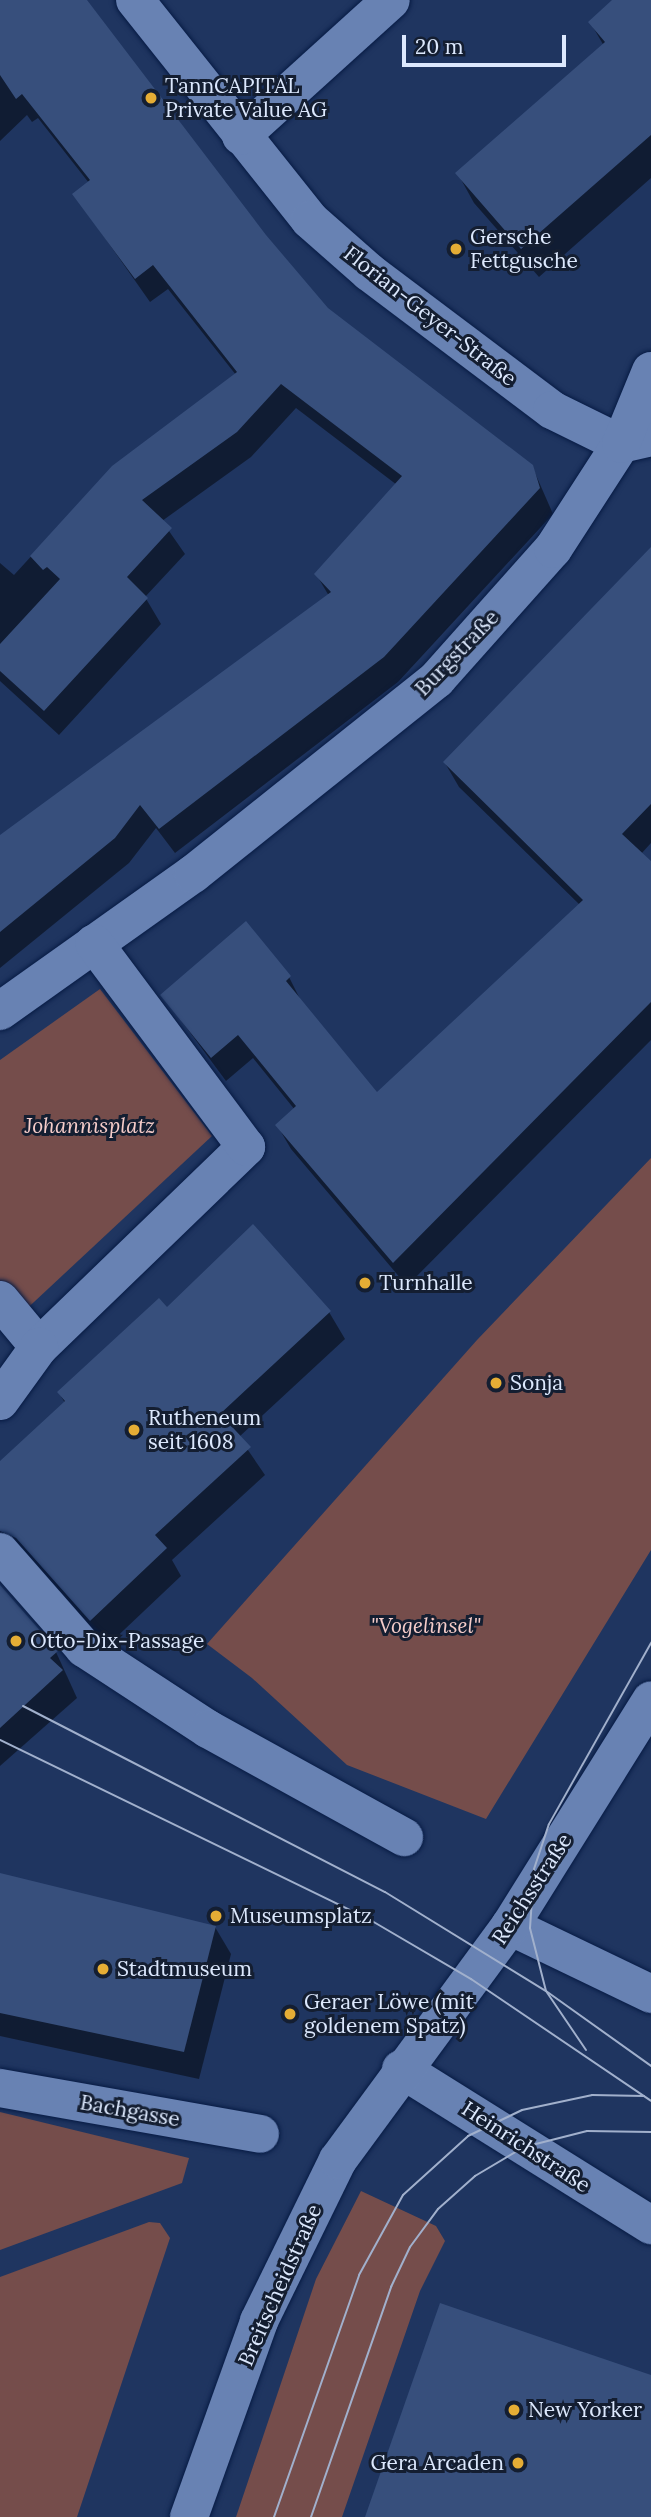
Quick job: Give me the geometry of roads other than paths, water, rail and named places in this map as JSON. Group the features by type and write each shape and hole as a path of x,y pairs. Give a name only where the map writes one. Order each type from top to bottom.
{"street":[{"name":"Florian-Geyer-Straße","path":"135,0 310,219 369,272 552,410 636,441"},
{"path":"241,136 391,0"},
{"name":"Burgstraße","path":"94,943 193,874 437,679 553,549 636,441 651,371"},
{"path":"0,1011 94,943 246,1147 39,1347 0,1401"},
{"path":"0,1300 39,1347"},
{"path":"0,1552 84,1648 208,1729 404,1837"},
{"name":"Reichsstraße","path":"401,2069 510,1926 651,1700"},
{"path":"510,1926 651,1994"},
{"name":"Heinrichstraße","path":"401,2069 651,2225"},
{"name":"Breitscheidstraße","path":"189,2517 259,2320 338,2160 401,2069"},
{"name":"Bachgasse","path":"0,2088 260,2134"}],"tram line":[{"path":"586,2050 546,1991 530,1928 534,1869 549,1824 651,1643"},
{"path":"23,1706 385,1892 546,1991 651,2066"},
{"path":"0,1740 372,1921 471,1979 651,2101"},
{"path":"274,2517 359,2275 403,2195 468,2136 522,2110 592,2095 644,2096"},
{"path":"311,2517 391,2287 410,2247 438,2209 475,2176 524,2147 587,2131 651,2132"}],"place":[{"name":"TannCAPITAL Private Value AG","path":"151,98"},
{"name":"Gersche Fettgusche","path":"456,249"},
{"name":"Turnhalle","path":"365,1283"},
{"name":"Sonja","path":"496,1383"},
{"name":"Rutheneum seit 1608","path":"134,1430"},
{"name":"Otto-Dix-Passage","path":"16,1641"},
{"name":"Museumsplatz","path":"216,1916"},
{"name":"Stadtmuseum","path":"103,1969"},
{"name":"Geraer Löwe (mit goldenem Spatz)","path":"290,2014"},
{"name":"New Yorker","path":"514,2410"},
{"name":"Gera Arcaden","path":"518,2463"}],"park label":[{"name":"Johannisplatz","path":"90,1126"},
{"name":"\"Vogelinsel\"","path":"426,1626"}]}
